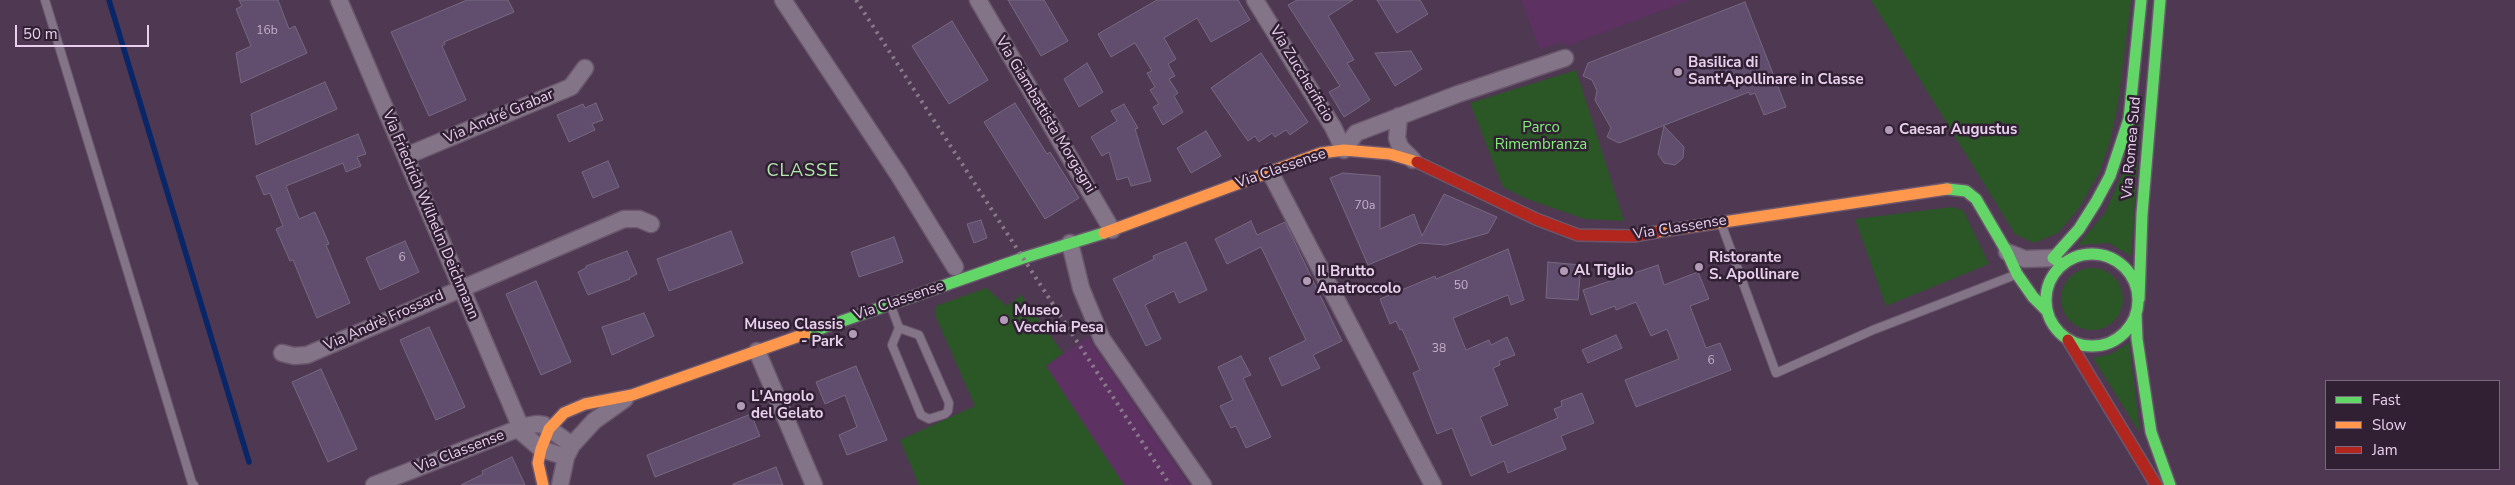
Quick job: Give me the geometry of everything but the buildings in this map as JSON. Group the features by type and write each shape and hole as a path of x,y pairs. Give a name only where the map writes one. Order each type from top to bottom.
{"street":[{"name":"Via Friedrich Wilhelm Deichmann","path":"339,0 518,421 518,430"},
{"path":"783,0 898,174 955,267"},
{"name":"Via Giambattista Morgagni","path":"978,0 1112,230"},
{"name":"Via Zuccherificio","path":"1255,0 1333,127 1344,150"},
{"name":"Via Romea Sud","path":"2058,261 2096,202 2110,176 2122,143 2132,99 2141,0"},
{"name":"Via Romea Sud","path":"2139,299 2142,214 2160,0"},
{"path":"1344,150 1356,133 1458,94 1565,58"},
{"name":"Via André Grabar","path":"406,156 570,87 585,68"},
{"path":"1399,116 1398,138 1400,147 1413,160"},
{"name":"Via Classense","path":"541,449 549,429 564,413 585,404 632,395 890,304 1112,230 1321,153 1344,150 1390,154 1413,160 1536,219 1578,235 1634,236 1720,221 1954,188 1966,191 1976,199 2008,252 2018,274 2033,297 2047,311"},
{"path":"1270,172 1433,485"},
{"name":"Via Andrè Frossard","path":"282,352 294,356 307,355 461,287 624,219 639,219 651,224"},
{"path":"1070,243 1081,288 1102,339 1203,485"},
{"path":"2008,252 2025,259 2058,261 2092,254 2106,256 2119,262 2129,272 2136,285 2139,299 2136,314 2130,327 2121,337 2108,344 2095,346 2081,345 2068,340 2058,332 2047,311 2046,298 2048,284 2058,261"},
{"path":"2136,314 2137,339 2151,432 2170,485"},
{"path":"2068,340 2156,485"},
{"path":"757,351 814,485"},
{"name":"Via Classense","path":"518,430 541,449 569,451 594,421 632,395"},
{"name":"Via Classense","path":"374,485 518,430 538,424 549,429"},
{"path":"549,429 569,451 560,485"},
{"path":"541,449 538,463 543,485"}],"lane":[{"path":"45,0 194,485"},
{"path":"1720,221 1776,374 1873,330 2018,274"},
{"path":"890,304 899,328 892,345 921,415 929,419 945,414 948,411 949,403 919,335 899,328"}],"shaded area":[{"path":"1521,0 1690,0 1566,46 1564,41 1540,49"},
{"path":"1088,337 1189,485 1124,485 1046,366"}],"green space":[{"path":"1871,0 2131,0 2118,103 2110,141 2099,173 2079,208 2058,233 2034,243 2015,234"},
{"name":"Parco Rimembranza","path":"1576,70 1624,221 1585,219 1527,199 1503,187 1470,103"},
{"path":"2141,106 2131,256 2109,243 2078,245 2105,213 2128,160"},
{"path":"1952,207 1963,210 1989,264 1886,306 1855,219"},
{"path":"2086,268 2098,268 2114,277 2121,287 2123,299 2121,311 2114,321 2098,330 2086,330 2075,325 2066,316 2061,305 2061,293 2066,282 2075,273"},
{"path":"986,288 1007,306 1021,295 1063,353 1046,366 1124,485 919,485 900,440 975,406 935,315 936,306"},
{"path":"2129,343 2140,433 2093,358 2111,354"}],"waterway":[{"path":"109,0 249,462"}],"railway":[{"path":"856,0 1170,485"}],"traffic: fast":[{"path":"2062,264 2053,258 2079,229 2096,202 2110,176 2129,119 2141,0"},
{"path":"2139,299 2142,214 2160,0"},
{"path":"1947,189 1966,191 1976,199 2007,252 2017,274 2033,297 2047,311"},
{"path":"805,334 1023,258 1104,233"},
{"path":"2092,254 2110,257 2125,267 2135,282 2138,300 2135,318 2125,333 2110,343 2092,346 2074,343 2059,333 2049,318 2046,300 2049,282 2059,267 2074,257 2092,254"},
{"path":"2136,314 2137,339 2151,432 2170,485"}],"traffic: slow":[{"path":"1104,233 1321,153 1344,150 1390,154 1417,162"},
{"path":"1656,232 1947,189"},
{"path":"543,485 538,463 541,449 549,429 564,413 585,404 632,395 805,334"}],"traffic: jam":[{"path":"1417,162 1536,219 1578,235 1634,236 1656,232"},
{"path":"2068,340 2156,485"}],"place":[{"name":"Basilica di Sant'Apollinare in Classe","path":"1678,72"},
{"name":"Caesar Augustus","path":"1889,130"},
{"name":"Ristorante S. Apollinare","path":"1699,267"},
{"name":"Al Tiglio","path":"1564,271"},
{"name":"Il Brutto Anatroccolo","path":"1307,281"},
{"name":"Museo Vecchia Pesa","path":"1004,320"},
{"name":"Museo Classis - Park","path":"853,334"},
{"name":"L'Angolo del Gelato","path":"741,406"}],"district":[{"name":"CLASSE","path":"803,172"}]}
